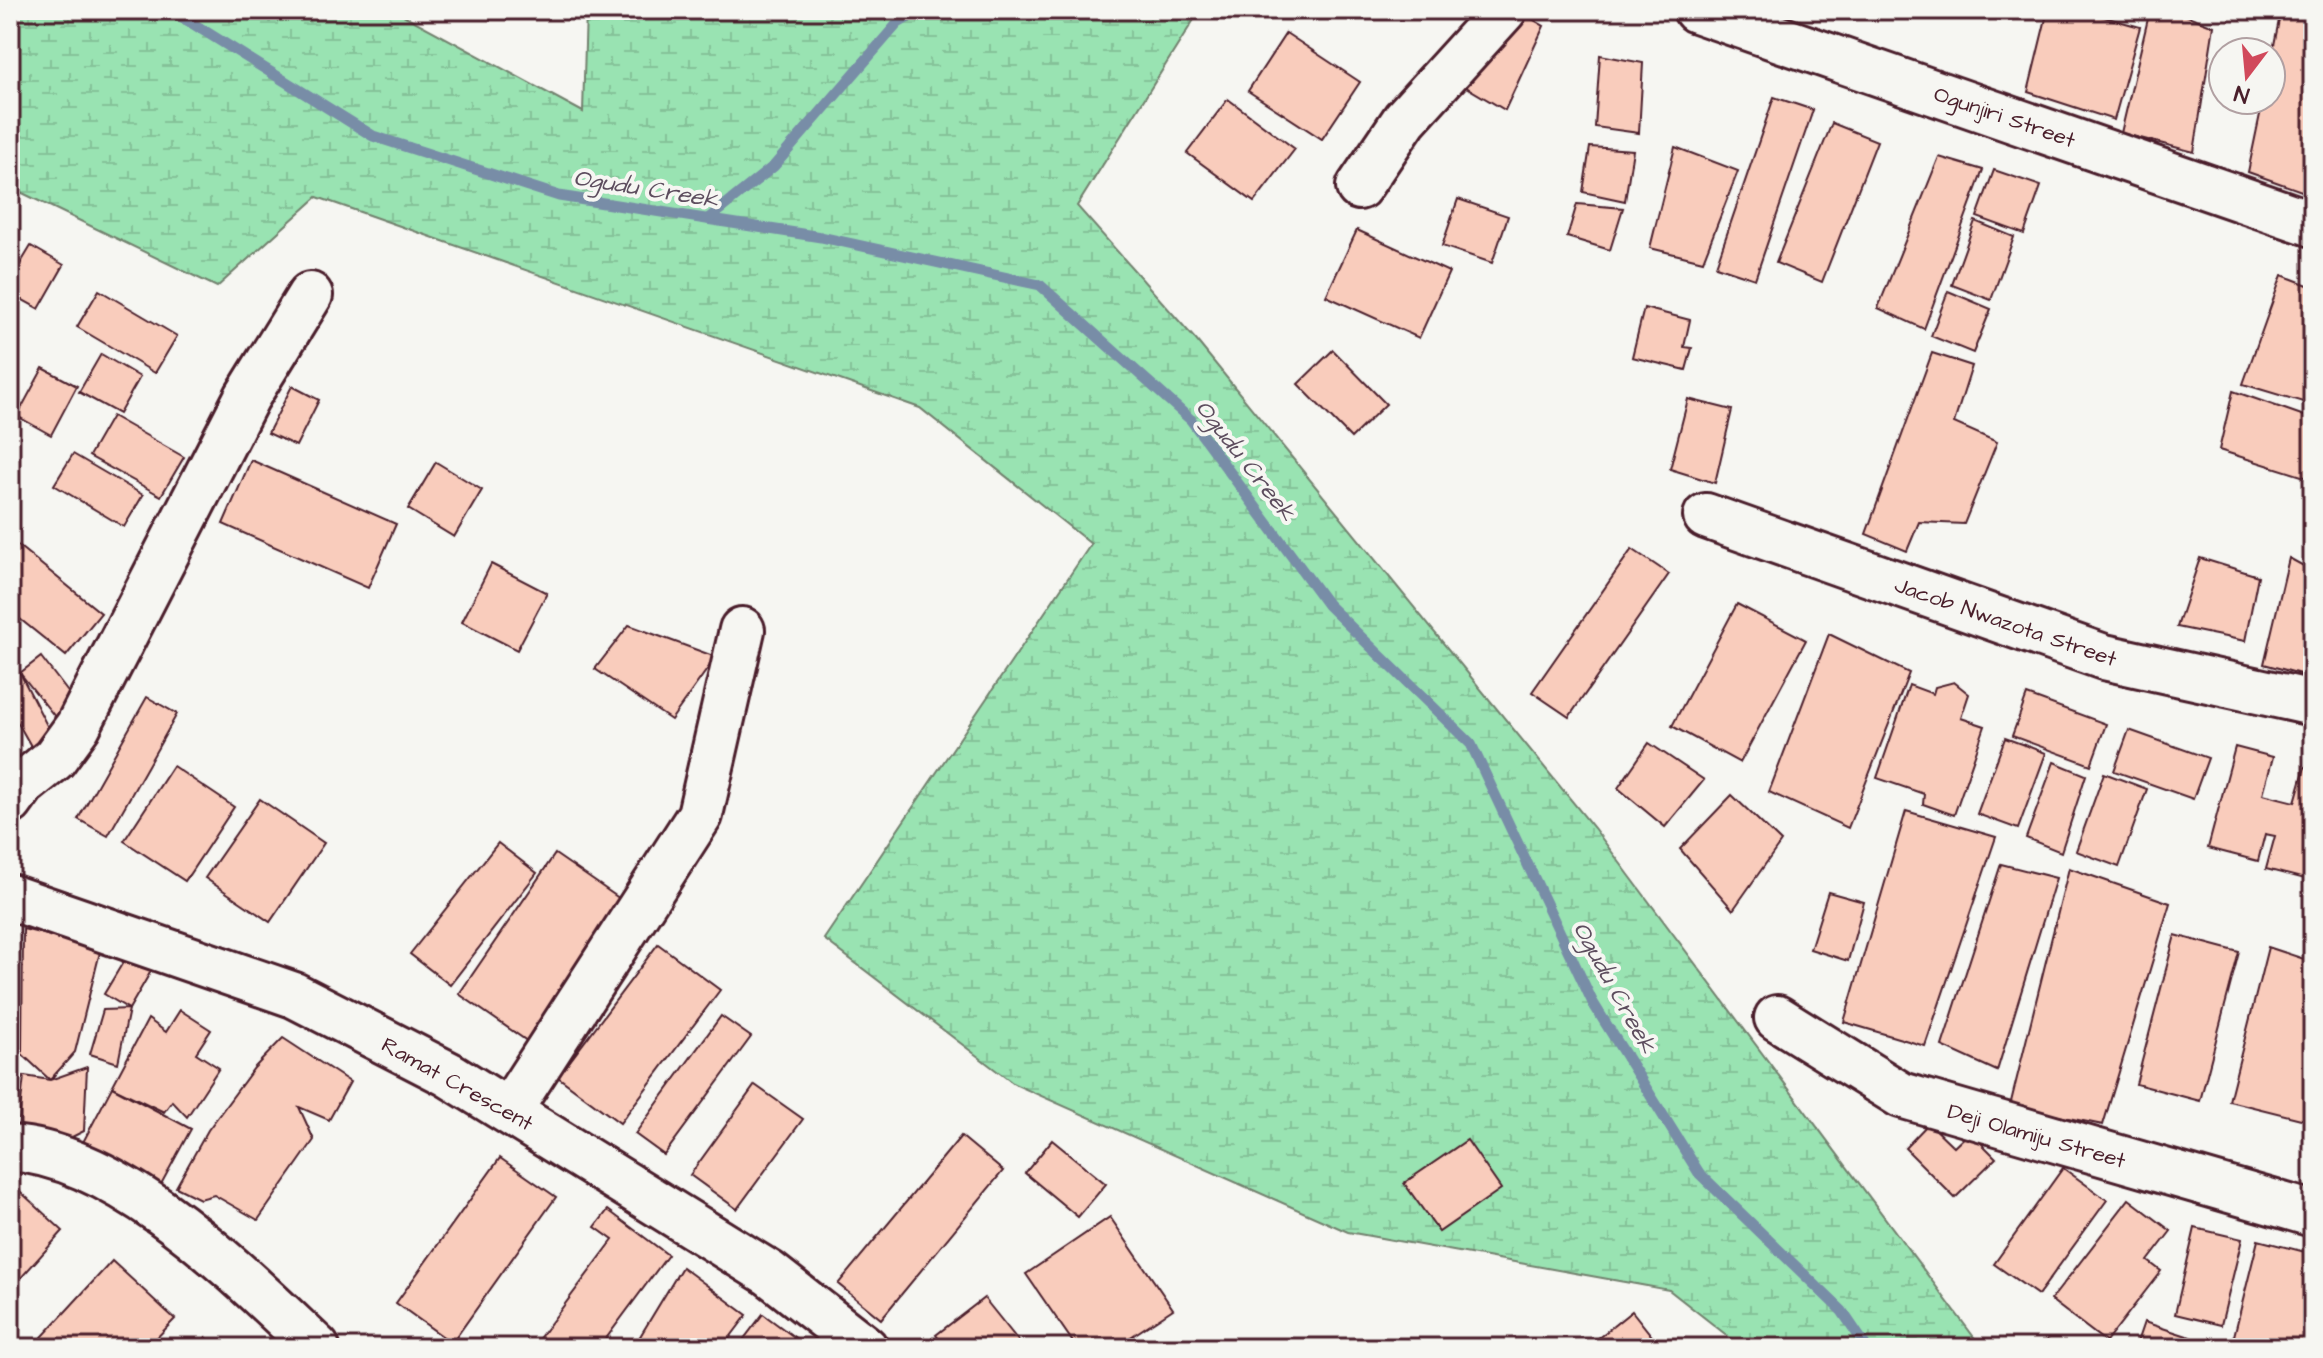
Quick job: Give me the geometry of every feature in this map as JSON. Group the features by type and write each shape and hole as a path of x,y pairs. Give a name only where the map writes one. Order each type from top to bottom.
{"street":[{"path":"1359,187 1405,119 1504,10"},
{"name":"Ogunjiri Street","path":"1696,10 2313,224"},
{"path":"10,802 23,784 54,759 78,726 247,397 310,295"},
{"name":"Jacob Nwazota Street","path":"1706,516 2104,657 2313,703"},
{"path":"510,1109 700,815 742,630"},
{"name":"Ramat Crescent","path":"10,897 294,995 510,1109 769,1273 865,1348"},
{"name":"Deji Olamiju Street","path":"1777,1018 1901,1095 2313,1214"},
{"path":"10,1148 29,1150 95,1174 155,1207 223,1260 317,1348"}],"green space":[{"path":"10,10 394,10 583,112 586,10 1200,10 1077,206 1196,340 1594,828 1982,1348 1743,1348 1669,1290 1348,1232 1014,1084 824,939 1091,544 920,408 317,197 217,287 10,187"}],"building":[{"path":"2048,10 2079,10 2140,27 2114,120 2028,92"},
{"path":"2150,10 2172,10 2214,26 2212,36 2207,36 2207,70 2194,152 2121,133"},
{"path":"2281,10 2313,10 2313,195 2248,172 2260,116 2287,116 2287,36 2276,36"},
{"path":"1520,12 1544,26 1505,110 1456,81"},
{"path":"1286,33 1360,82 1322,139 1248,91"},
{"path":"1600,55 1643,63 1639,133 1595,127"},
{"path":"1774,97 1813,110 1755,279 1716,266"},
{"path":"1228,99 1295,149 1254,202 1187,153"},
{"path":"1832,123 1877,141 1822,282 1776,263"},
{"path":"1590,147 1633,150 1625,201 1583,192"},
{"path":"1675,147 1738,171 1703,261 1650,248"},
{"path":"1939,157 1983,170 1924,329 1878,308"},
{"path":"1994,170 2041,186 2024,234 1977,217"},
{"path":"1458,199 1508,216 1492,263 1442,246"},
{"path":"1577,204 1623,208 1610,250 1567,237"},
{"path":"1975,221 2014,237 1991,300 1952,285"},
{"path":"1357,230 1449,272 1419,338 1326,296"},
{"path":"31,246 64,265 39,309 10,293 10,281"},
{"path":"2282,275 2313,287 2313,405 2243,384"},
{"path":"99,290 177,336 155,373 77,327"},
{"path":"1948,291 1991,309 1973,353 1931,336"},
{"path":"1644,308 1690,320 1684,347 1692,348 1686,370 1632,357"},
{"path":"1333,350 1386,404 1351,438 1298,384"},
{"path":"1932,353 1972,366 1954,423 1997,442 1964,524 1919,522 1907,551 1866,534"},
{"path":"101,354 140,377 119,414 79,392"},
{"path":"43,368 77,386 51,435 17,416"},
{"path":"292,386 319,400 296,446 268,433"},
{"path":"2233,391 2313,419 2313,462 2308,478 2219,450"},
{"path":"1688,399 1732,410 1715,483 1670,469"},
{"path":"112,416 184,457 161,496 89,456"},
{"path":"73,454 143,495 124,527 54,485"},
{"path":"251,460 396,524 368,588 223,524"},
{"path":"436,462 482,490 454,537 408,509"},
{"path":"10,539 101,613 66,656 10,611"},
{"path":"1632,549 1669,574 1569,717 1532,692"},
{"path":"2200,558 2258,576 2245,641 2177,627"},
{"path":"2289,558 2313,571 2311,677 2264,664"},
{"path":"491,564 547,593 517,650 462,622"},
{"path":"1737,604 1806,640 1740,763 1672,726"},
{"path":"629,625 716,657 671,720 595,669"},
{"path":"1829,634 1909,673 1848,828 1769,792"},
{"path":"41,657 77,704 64,728 20,673"},
{"path":"20,673 56,743 36,755 10,709 10,674"},
{"path":"1954,682 1969,694 1961,718 1985,726 1954,815 1923,804 1924,794 1877,778 1909,685 1933,694 1935,687"},
{"path":"2027,695 2106,724 2091,765 2012,736"},
{"path":"147,697 177,714 108,836 78,819"},
{"path":"2129,730 2208,758 2193,799 2114,771"},
{"path":"2005,738 2046,753 2018,829 1977,814"},
{"path":"1649,743 1704,780 1665,827 1618,788"},
{"path":"2235,747 2273,757 2263,794 2295,802 2305,767 2313,769 2313,881 2266,869 2275,836 2265,834 2258,861 2208,848"},
{"path":"2054,762 2086,775 2061,852 2026,838"},
{"path":"173,766 234,807 185,881 124,841"},
{"path":"2104,773 2147,789 2119,867 2076,851"},
{"path":"1732,795 1781,842 1733,910 1680,849"},
{"path":"260,799 324,843 270,922 205,878"},
{"path":"1906,811 1996,837 1925,1046 1844,1022"},
{"path":"498,843 537,873 450,985 410,954"},
{"path":"555,854 623,901 527,1041 459,994"},
{"path":"2001,864 2056,878 1997,1071 1942,1046"},
{"path":"2069,868 2170,903 2103,1125 2010,1106"},
{"path":"1828,892 1864,902 1848,961 1810,949"},
{"path":"23,929 101,948 75,1052 50,1080 22,1054"},
{"path":"2175,935 2239,952 2200,1101 2136,1084"},
{"path":"658,944 720,990 620,1123 558,1077"},
{"path":"2268,947 2313,962 2313,1105 2309,1121 2229,1101"},
{"path":"128,954 158,959 129,1009 104,994"},
{"path":"129,1009 118,1063 90,1054 103,1010"},
{"path":"180,1010 211,1030 196,1053 219,1068 187,1117 172,1101 164,1112 112,1087 148,1019 166,1032"},
{"path":"721,1016 751,1037 664,1155 635,1134"},
{"path":"283,1038 350,1082 329,1120 299,1107 314,1140 258,1220 214,1195 200,1199 176,1187 208,1130 254,1068"},
{"path":"87,1067 84,1131 46,1150 17,1138 24,1076 50,1080"},
{"path":"755,1085 803,1119 737,1209 690,1175"},
{"path":"112,1087 191,1129 159,1188 81,1146"},
{"path":"1929,1123 1954,1147 1970,1132 1996,1158 1955,1198 1905,1148"},
{"path":"961,1136 1003,1171 881,1319 838,1284"},
{"path":"1052,1140 1106,1184 1078,1217 1025,1173"},
{"path":"1467,1140 1501,1189 1439,1232 1404,1183"},
{"path":"500,1158 556,1197 452,1343 396,1303"},
{"path":"2063,1168 2107,1200 2038,1295 1994,1264"},
{"path":"10,1182 63,1231 10,1290"},
{"path":"2129,1199 2171,1231 2148,1261 2161,1271 2106,1342 2051,1300"},
{"path":"608,1210 668,1255 599,1348 532,1348 613,1240 595,1227"},
{"path":"1110,1217 1173,1309 1114,1348 1077,1348 1026,1274"},
{"path":"2195,1228 2242,1239 2221,1325 2175,1314"},
{"path":"2258,1240 2313,1254 2313,1348 2231,1348"},
{"path":"112,1261 175,1319 147,1348 32,1348"},
{"path":"682,1267 747,1315 722,1348 633,1348"},
{"path":"984,1298 1024,1348 946,1348 936,1335"},
{"path":"1632,1311 1658,1344 1654,1348 1586,1348"},
{"path":"763,1314 809,1348 737,1348"},
{"path":"2144,1322 2221,1347 2221,1348 2135,1348"},
{"path":"206,1337 217,1348 196,1348"},
{"path":"2047,1340 2057,1348 2040,1348"}],"waterway":[{"name":"Ogudu Creek","path":"171,10 373,136 559,196 821,237 1040,285 1191,420 1328,605 1471,744 1593,1003 1699,1173 1842,1311 1867,1348"},
{"path":"708,219 774,166 898,23 921,10"}]}
